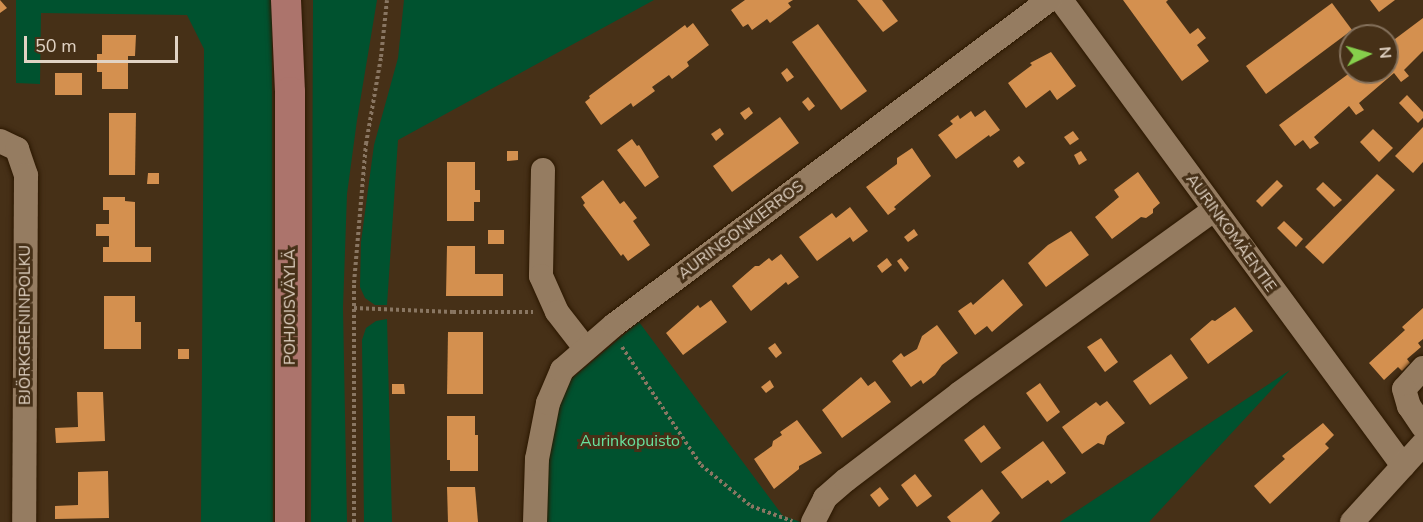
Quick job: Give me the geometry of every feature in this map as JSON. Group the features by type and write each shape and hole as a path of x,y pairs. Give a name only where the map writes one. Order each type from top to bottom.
{"main road":[{"name":"POHJOISVÄYLÄ","path":"285,0 290,92 290,522"},
{"name":"POHJOISVÄYLÄ","path":"290,92 295,0"}],"street":[{"name":"AURINGONKIERROS","path":"535,522 537,459 548,403 562,370 610,328 1049,0"},
{"name":"AURINKOMÄENTIE","path":"1061,0 1403,466"},
{"name":"BJÖRKGRENINPOLKU","path":"0,141 17,149 26,175 24,522"},
{"path":"543,170 541,276 556,312 585,348"},
{"path":"813,522 825,498 846,480 960,393 1214,210"},
{"path":"1423,368 1404,389 1409,406 1423,427"},
{"path":"1352,522 1423,444"}],"path":[{"path":"354,522 354,308 361,190 387,0"},
{"path":"354,308 453,312 556,312"},
{"path":"610,328 701,465 751,506 796,522"}],"green space":[{"path":"16,0 272,0 273,522 201,522 204,49 187,15 41,13 40,84 16,83"},
{"path":"313,0 377,0 347,194 343,308 347,522 311,522"},
{"path":"404,0 654,0 398,140 387,305 375,305 365,298 360,287 361,242 374,145 398,58"},
{"path":"387,319 392,522 364,522 362,340 366,328 376,321"},
{"name":"Aurinkopuisto","path":"639,322 783,516 801,522 542,522 544,459 556,406 570,380"},
{"path":"1290,370 1149,522 1060,522"}],"building":[{"path":"0,0 7,8 0,13"},
{"path":"745,0 793,0 788,3 791,7 770,23 767,19 752,30 748,24 743,27 731,10"},
{"path":"857,0 882,0 898,21 883,32"},
{"path":"1123,0 1168,0 1166,2 1190,34 1198,28 1206,38 1197,45 1209,61 1182,81"},
{"path":"1370,0 1395,0 1379,12"},
{"path":"1332,3 1348,24 1339,24 1339,40 1266,94 1246,66"},
{"path":"1423,18 1423,51 1404,70 1409,76 1401,82 1399,79 1399,36"},
{"path":"693,23 709,45 687,62 689,66 672,79 669,75 652,87 655,91 633,107 631,103 601,125 585,102 590,98 589,96 685,25 687,28"},
{"path":"818,24 867,91 841,110 792,42"},
{"path":"102,35 136,35 135,56 128,56 128,89 102,89 102,72 97,72 97,54 102,54"},
{"path":"1051,52 1076,86 1057,100 1050,90 1026,108 1008,83 1032,65 1030,63"},
{"path":"787,68 794,77 787,82 781,73"},
{"path":"55,73 82,73 82,95 55,95"},
{"path":"1339,81 1339,84 1381,84 1359,103 1364,110 1356,115 1349,106 1314,137 1319,143 1310,149 1303,140 1295,146 1279,125"},
{"path":"1407,95 1423,112 1423,118 1418,123 1399,103"},
{"path":"808,97 815,106 809,111 802,102"},
{"path":"749,107 753,113 745,120 740,113"},
{"path":"985,110 1000,130 990,137 989,135 956,159 938,135 953,124 950,121 958,115 960,119 971,111 975,117"},
{"path":"109,113 136,113 135,175 109,175"},
{"path":"780,117 799,143 732,192 713,166"},
{"path":"1423,127 1423,162 1413,173 1395,156"},
{"path":"720,128 724,134 716,141 711,134"},
{"path":"1373,129 1393,148 1379,162 1360,142"},
{"path":"1073,131 1079,139 1070,145 1064,137"},
{"path":"632,139 637,146 639,145 659,177 645,187 617,150"},
{"path":"912,148 931,176 894,207 896,209 888,215 866,187 897,164 897,158"},
{"path":"507,151 518,151 518,160 507,161"},
{"path":"1081,151 1087,160 1079,165 1074,155"},
{"path":"1019,156 1025,163 1018,168 1013,161"},
{"path":"447,162 475,162 475,190 480,190 480,202 474,202 474,221 447,221"},
{"path":"1138,172 1160,203 1153,209 1153,213 1146,218 1141,217 1112,239 1095,217 1119,197 1114,190"},
{"path":"148,173 159,173 159,184 147,184"},
{"path":"1377,174 1395,190 1323,264 1305,247"},
{"path":"603,180 620,204 624,201 637,218 633,221 650,245 628,261 623,254 621,256 583,205 585,203 581,197"},
{"path":"1277,180 1283,186 1262,207 1256,201"},
{"path":"1323,182 1342,200 1334,207 1316,189"},
{"path":"103,197 125,197 125,201 135,202 135,247 151,247 151,262 103,262 103,247 109,247 109,236 96,236 96,224 109,224 109,210 103,210"},
{"path":"850,207 868,231 853,242 850,237 817,261 799,237 832,213 836,218"},
{"path":"1284,221 1303,239 1296,247 1277,228"},
{"path":"914,229 918,235 908,242 904,237"},
{"path":"488,230 504,230 504,244 488,244"},
{"path":"1071,231 1089,255 1046,287 1028,263 1048,245"},
{"path":"447,246 475,246 475,274 503,274 503,296 446,296"},
{"path":"781,254 799,277 788,285 786,282 751,311 732,286 755,266 759,266 769,258 772,261"},
{"path":"887,258 892,265 882,273 877,266"},
{"path":"901,258 909,268 905,272 897,261"},
{"path":"1003,279 1023,305 992,332 987,326 975,335 958,311 971,302 973,305"},
{"path":"104,296 135,296 135,322 141,322 141,349 104,349"},
{"path":"711,300 727,322 683,355 666,333 698,305 700,308"},
{"path":"1235,307 1253,331 1208,364 1190,339 1212,320 1215,321"},
{"path":"1423,308 1423,339 1418,343 1421,347 1407,359 1410,363 1402,371 1398,367 1384,380 1369,363 1405,330 1402,327"},
{"path":"937,325 958,353 923,384 921,380 911,387 892,361 901,353 904,357 917,349 922,336"},
{"path":"448,332 483,332 483,394 447,394"},
{"path":"1101,338 1118,362 1105,372 1087,347"},
{"path":"775,343 782,353 776,358 768,348"},
{"path":"178,349 189,349 189,359 178,359"},
{"path":"1171,354 1188,378 1150,405 1133,381"},
{"path":"861,377 868,386 875,381 891,402 842,438 822,410"},
{"path":"770,380 774,387 766,393 761,387"},
{"path":"1040,383 1060,412 1047,422 1026,393"},
{"path":"392,384 404,384 405,394 392,394"},
{"path":"77,392 103,392 105,441 56,443 55,428 78,427"},
{"path":"1107,401 1125,423 1107,436 1104,445 1098,443 1082,454 1062,427 1096,402 1100,406"},
{"path":"447,416 475,416 475,435 478,435 478,471 450,471 450,460 447,460"},
{"path":"797,420 822,453 799,466 799,469 774,489 754,459 772,446 773,441 782,435 780,432"},
{"path":"1323,423 1334,435 1325,444 1329,448 1270,504 1254,486 1285,459 1282,456"},
{"path":"984,425 1001,448 981,463 964,440"},
{"path":"1043,441 1066,473 1051,484 1048,480 1022,499 1001,472"},
{"path":"108,471 109,518 55,519 55,506 78,505 78,472"},
{"path":"915,474 932,496 917,507 901,485"},
{"path":"447,487 475,487 478,522 448,522"},
{"path":"880,487 889,499 879,507 870,495"},
{"path":"982,489 1000,513 991,522 951,522 947,517"}]}
